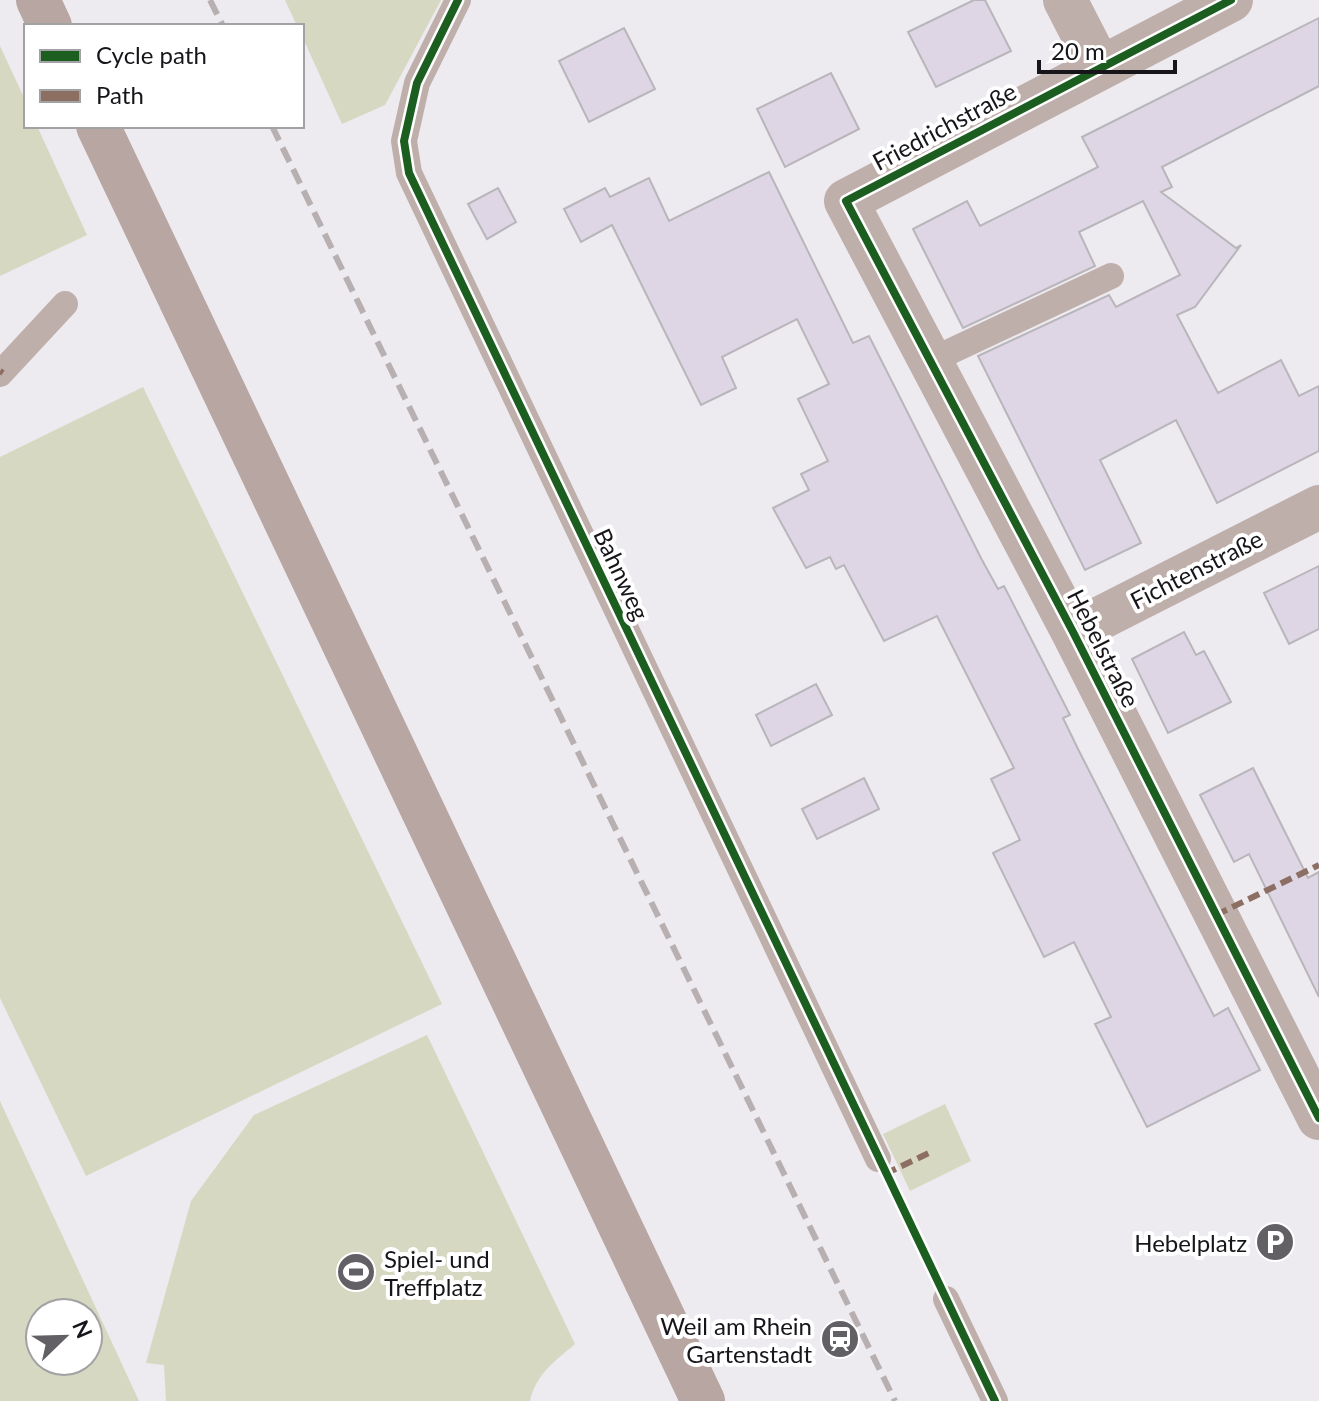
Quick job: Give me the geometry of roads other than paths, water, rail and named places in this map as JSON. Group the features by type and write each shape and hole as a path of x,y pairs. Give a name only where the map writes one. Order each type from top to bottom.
{"main road":[{"path":"38,0 49,24"},
{"path":"99,128 703,1401"}],"street":[{"path":"1065,0 1099,66"},
{"name":"Friedrichstraße","path":"846,201 1099,66 1231,0"},
{"name":"Hebelstraße","path":"846,201 1073,632 1319,1118"},
{"name":"Fichtenstraße","path":"1073,632 1319,507"}],"lane":[{"name":"Bahnweg","path":"458,0 417,83 404,141 409,173 878,1159"},
{"path":"930,361 1111,276"},
{"path":"0,374 65,304"},
{"path":"946,1299 995,1401"}],"railway":[{"path":"210,0 222,24"},
{"path":"273,128 895,1401"}],"place":[{"name":"Hebelplatz","path":"1275,1242"},
{"name":"Spiel- und Treffplatz","path":"356,1272"},
{"name":"Weil am Rhein Gartenstadt","path":"840,1339"}]}
